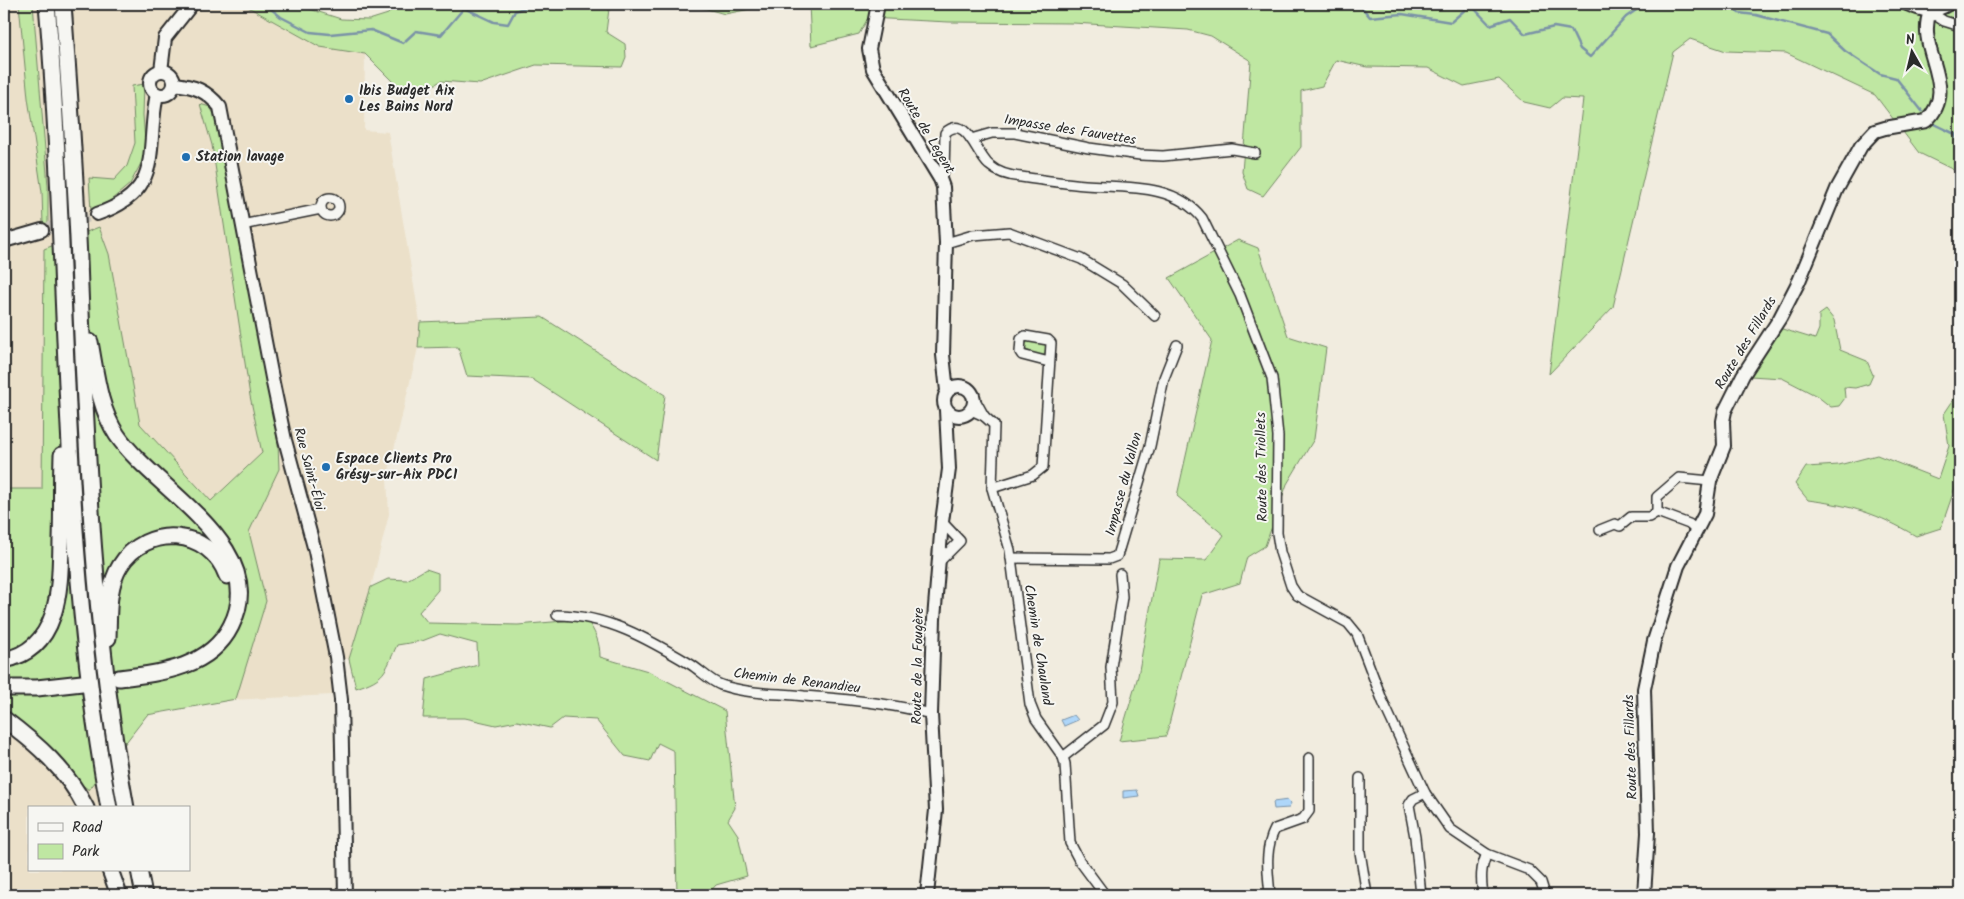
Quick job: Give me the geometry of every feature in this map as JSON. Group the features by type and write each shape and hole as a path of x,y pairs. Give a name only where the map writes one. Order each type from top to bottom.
{"highway":[{"path":"46,4 55,109 80,601 93,717 109,806"},
{"path":"63,4 80,286 90,520 107,693 126,806"},
{"path":"80,286 98,388 110,423 122,442 140,464 214,532 230,560 239,592 238,606 230,629 206,655 180,668 119,676 166,666 190,656 209,644 222,629 230,606 231,587 221,563 205,546 178,536 154,539 132,551 120,566 112,584 107,693"},
{"path":"4,660 22,654 38,642 50,625 58,601 66,344"},
{"path":"4,682 37,683 81,680 36,688 4,688"},
{"path":"4,719 54,761 71,782 85,806"},
{"path":"111,872 119,895"},
{"path":"122,872 128,895"},
{"path":"139,872 144,895"}],"street":[{"path":"161,71 166,38 192,4"},
{"name":"Route de Legent","path":"878,4 869,48 872,70 940,179 943,187 946,243 943,355 946,367 947,391"},
{"path":"1907,4 1930,12 1944,21 1960,26"},
{"path":"1930,12 1948,4"},
{"name":"Route des Fillards","path":"1644,895 1648,833 1644,688 1654,641 1678,566 1705,514 1710,481 1724,446 1723,421 1729,400 1780,318 1799,281 1837,189 1861,146 1875,131 1926,121 1938,107 1940,101 1939,86 1926,30 1930,12"},
{"path":"161,71 170,75 174,84 168,94 157,94 152,90 150,81 152,75 161,71"},
{"name":"Rue Saint-Éloi","path":"174,84 195,86 204,91 220,107 285,440 315,551 336,657 341,700 345,895"},
{"path":"97,214 125,201 149,172 152,151 153,113 157,94"},
{"path":"940,179 944,171 945,134 953,128 959,128 965,130 971,139"},
{"name":"Impasse des Fauvettes","path":"971,139 992,133 1015,133 1089,148 1140,155 1163,156 1232,149 1255,153"},
{"name":"Route des Triollets","path":"971,139 983,159 1005,174 1160,192 1187,203 1202,218 1240,295 1272,378 1278,436 1277,533 1286,572 1297,595 1348,623 1357,634 1383,702 1425,793 1450,829 1487,854 1529,870 1541,882 1545,895"},
{"path":"242,225 321,209"},
{"path":"4,241 42,230"},
{"path":"946,243 974,235 1009,232 1081,259 1122,284 1155,316"},
{"name":"Impasse du Vallon","path":"1011,558 1109,559 1117,556 1150,446 1164,378 1177,345"},
{"path":"992,488 1033,475 1043,468 1049,362"},
{"path":"946,367 962,386 970,390 968,408"},
{"path":"962,386 954,386 947,391 944,400 946,410 953,415 968,408"},
{"path":"968,408 984,416"},
{"name":"Chemin de Chauland","path":"968,408 984,416 994,425 992,488 1011,558 1030,704 1036,719 1063,757 1067,778 1070,843 1079,860 1105,895"},
{"name":"Route de la Fougère","path":"949,438 968,408"},
{"name":"Route de la Fougère","path":"927,895 936,810 931,714 938,562 948,478 949,438 946,410"},
{"path":"1657,512 1657,497 1679,478 1710,481"},
{"path":"1657,512 1689,524 1696,530"},
{"path":"1600,530 1615,524 1620,526 1631,517 1649,517 1657,512"},
{"path":"938,562 960,541 942,522"},
{"path":"1063,757 1104,725 1114,702 1111,667 1122,597 1120,574"},
{"name":"Chemin de Renandieu","path":"557,615 574,615 601,621 651,640 719,684 749,691 823,697 931,714"},
{"path":"1270,895 1267,849 1270,838 1275,828 1302,819 1309,811 1309,758"},
{"path":"1360,778 1360,852 1367,895"},
{"path":"1421,895 1416,837 1409,805 1413,799 1425,793"},
{"path":"1483,895 1482,863 1487,854"}],"shaded area":[{"path":"4,4 232,4 248,7 320,47 365,54 364,130 388,132 420,322 418,348 387,479 389,514 371,587 349,659 328,657 333,695 102,706 115,791 110,806 28,806 28,872 118,872 123,895 4,895"}],"green space":[{"path":"19,4 33,4 48,186 48,225 43,225 42,192 28,98"},
{"path":"232,4 294,4 341,19 369,20 388,14 393,8 392,4 639,4 609,9 606,32 625,44 626,57 622,67 536,65 480,84 441,81 426,89 395,84 365,54 320,47 248,7"},
{"path":"689,4 776,4 725,14"},
{"path":"809,4 1960,4 1960,173 1919,153 1875,95 1786,53 1726,51 1690,39 1673,52 1613,307 1549,374 1583,99 1562,98 1550,108 1524,102 1499,79 1464,86 1428,68 1367,67 1336,60 1322,86 1301,91 1301,147 1263,196 1248,189 1242,172 1251,61 1211,36 1188,30 1073,23 949,22 868,18 859,34 811,46"},
{"path":"144,84 143,115 146,154 130,184 111,200 91,211 89,178 114,180 127,166 135,143 132,86"},
{"path":"200,104 210,107 214,114 278,443 279,469 249,532 266,601 236,699 147,715 89,790 4,726 4,489 42,489 44,249 99,227 109,254 140,424 211,501 262,453 250,396 212,145"},
{"path":"1238,240 1258,248 1288,336 1326,348 1314,439 1287,484 1265,546 1247,557 1240,583 1202,595 1166,736 1119,741 1138,676 1159,559 1206,560 1224,535 1177,496 1212,340 1169,278"},
{"path":"1826,310 1834,320 1840,350 1867,361 1873,375 1869,384 1855,388 1844,387 1845,398 1839,406 1831,407 1817,396 1782,378 1750,376 1779,328 1815,339 1819,329 1819,315"},
{"path":"542,317 665,395 656,460 532,379 467,376 458,347 418,348 420,322"},
{"path":"1029,339 1046,345 1045,353 1041,356 1026,350 1024,346"},
{"path":"1954,399 1960,399 1960,473 1941,528 1916,536 1864,512 1808,500 1795,484 1806,467 1839,465 1877,455 1938,479 1949,446 1944,414"},
{"path":"426,569 438,573 438,590 419,612 428,623 518,625 586,619 596,637 600,657 648,671 725,711 735,808 728,820 738,835 747,876 716,885 707,895 677,895 674,751 658,743 650,761 625,756 596,720 563,718 550,728 517,721 496,725 465,718 423,718 427,679 478,665 477,644 440,634 422,641 397,645 383,673 373,681 356,688 349,659 371,587 388,579 407,580"}],"water":[{"path":"1074,715 1078,720 1064,726 1061,720"},
{"path":"1137,790 1139,796 1123,798 1123,791"},
{"path":"1288,800 1291,803 1289,808 1274,809 1273,802"}],"waterway":[{"path":"265,4 281,17 310,32 330,34 371,30 403,43 416,31 441,35 464,8 494,22 508,24 515,11 536,4"},
{"path":"1276,4 1279,7 1282,4"},
{"path":"1359,4 1370,17 1402,14 1451,22 1468,7 1473,7 1490,25 1510,18 1525,34 1554,27 1571,30 1580,49 1590,57 1626,17 1645,4"},
{"path":"1729,4 1739,13 1756,15 1827,34 1845,51 1880,74 1896,78 1922,111"},
{"path":"1932,123 1955,134 1960,149"}],"tunnel":[{"path":"42,230 97,214"}],"place":[{"name":"Ibis Budget Aix Les Bains Nord","path":"349,99"},
{"name":"Station lavage","path":"186,157"},
{"name":"Espace Clients Pro Grésy-sur-Aix PDC1","path":"326,467"}]}
